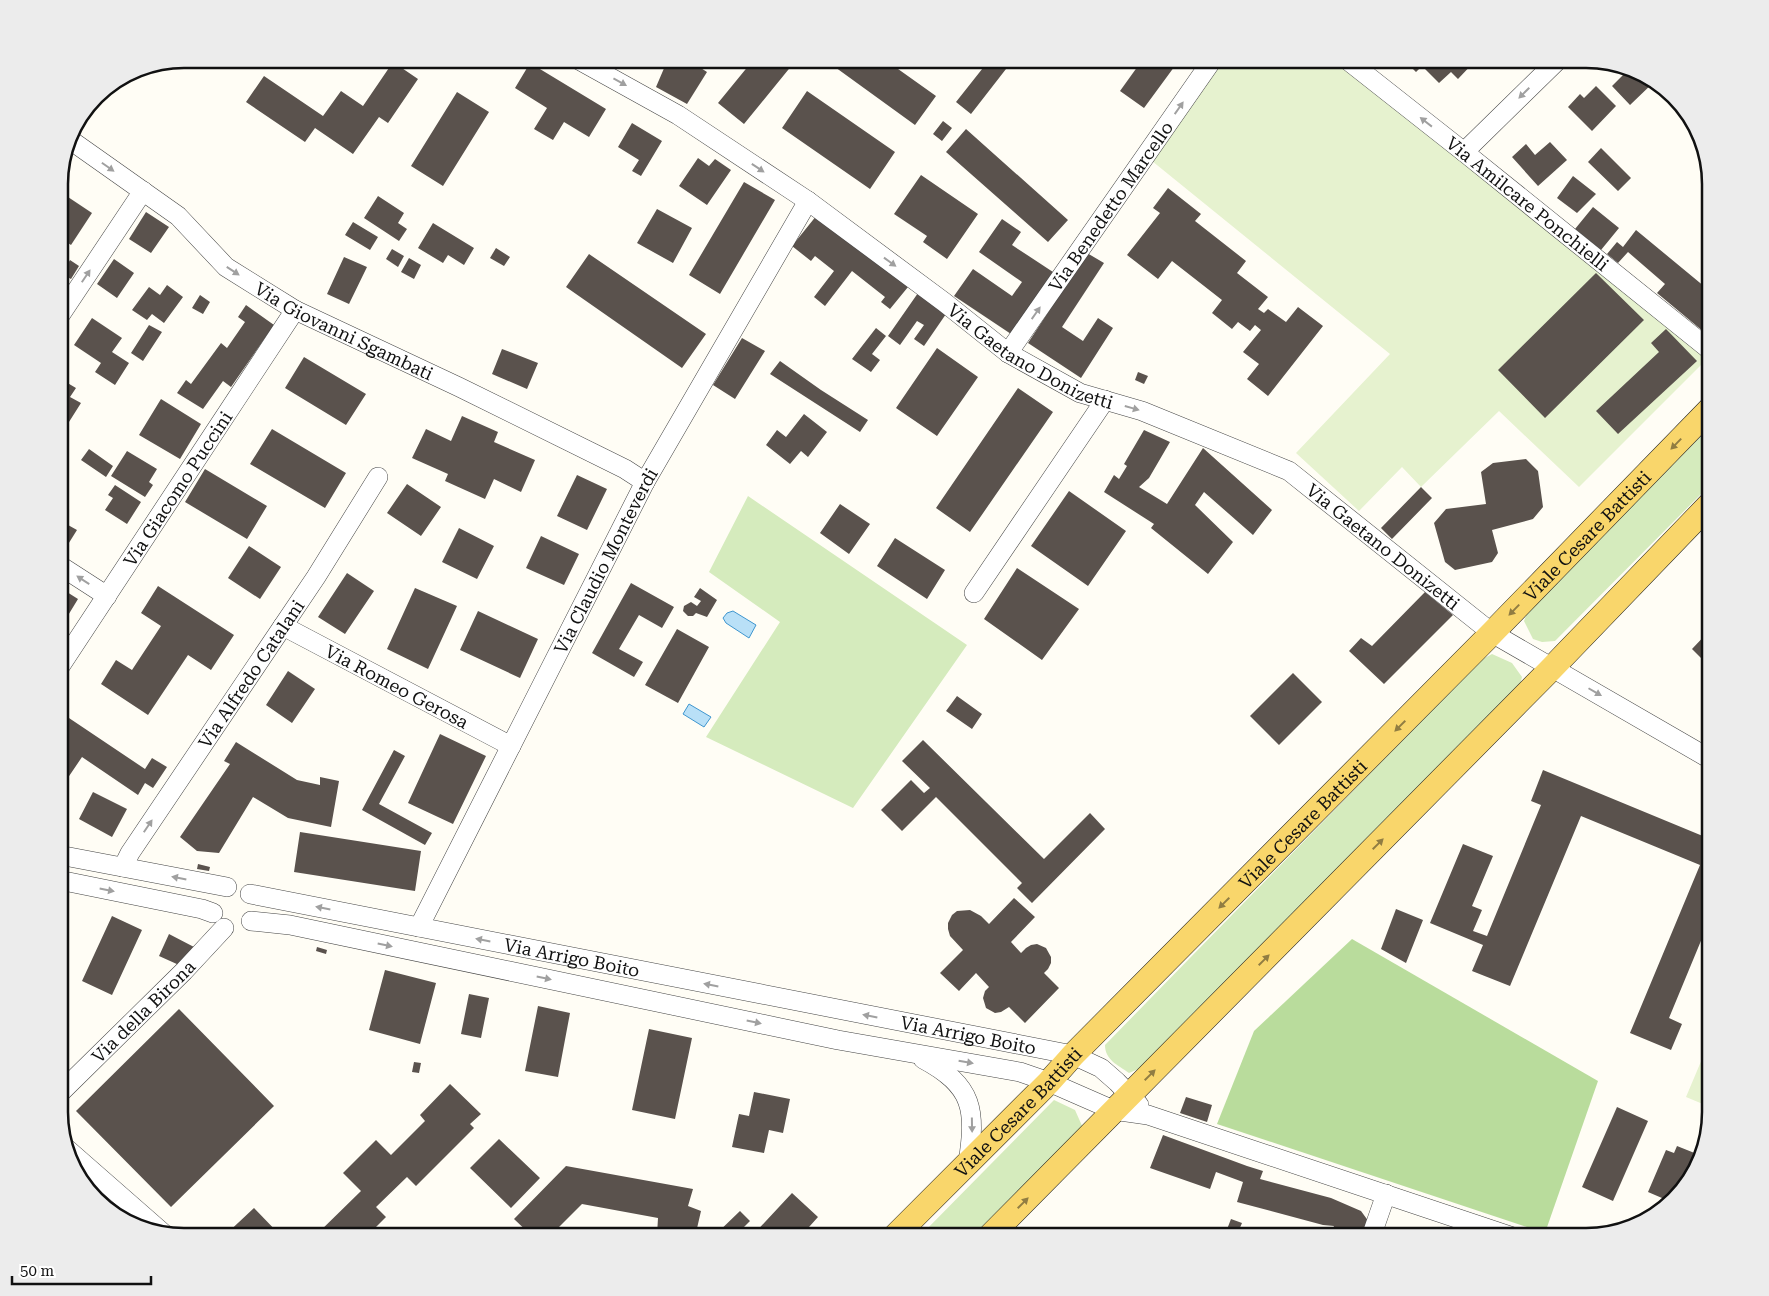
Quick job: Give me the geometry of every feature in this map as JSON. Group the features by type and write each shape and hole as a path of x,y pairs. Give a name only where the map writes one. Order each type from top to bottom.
{"main road":[{"name":"Viale Cesare Battisti","path":"903,1228 1492,633 1702,417"},
{"path":"998,1228 1552,668 1702,512"}],"street":[{"name":"Via Gaetano Donizetti","path":"593,68 678,115 808,201 944,302 1008,353 1080,393 1142,411 1289,471 1492,633 1702,754"},
{"name":"Via Benedetto Marcello","path":"1008,353 1207,68"},
{"name":"Via Amilcare Ponchielli","path":"1357,68 1702,344"},
{"path":"1464,152 1550,68"},
{"name":"Via Giovanni Sgambati","path":"75,143 178,216 226,267 295,310 459,387 625,469 645,482"},
{"path":"68,304 143,191"},
{"name":"Via Claudio Monteverdi","path":"419,927 645,482 808,201"},
{"name":"Via Giacomo Puccini","path":"68,654 295,310"},
{"path":"974,593 1106,400"},
{"name":"Via Alfredo Catalani","path":"123,867 130,853 284,626 378,477"},
{"path":"68,570 107,596"},
{"name":"Via Romeo Gerosa","path":"284,626 511,746"},
{"path":"68,857 227,887 243,888 254,900 256,910 251,921 242,928 235,930 202,909 68,882"},
{"path":"218,920 212,906 218,893 227,887"},
{"name":"Via Arrigo Boito","path":"250,894 1073,1055 1101,1068 1122,1102"},
{"name":"Via della Birona","path":"68,1085 184,971 218,920"},
{"name":"Via Arrigo Boito","path":"251,921 290,925 838,1040 1020,1072 1048,1082 1122,1102 1148,1115 1486,1228"},
{"path":"894,1049 921,1058 939,1068 961,1088 970,1104 972,1118 972,1135 968,1163"},
{"path":"76,1157 154,1225"},
{"path":"1375,1228 1386,1194"}],"green space":[{"path":"1219,68 1344,68 1596,267 1600,265 1702,355 1702,364 1579,487 1499,411 1421,487 1402,467 1359,511 1296,453 1390,354 1152,161"},
{"path":"1702,435 1702,493 1555,641 1542,642 1533,639 1524,621 1527,613"},
{"path":"748,496 967,645 853,808 706,737 780,622 709,572"},
{"path":"1492,654 1512,663 1522,677 1520,685 1143,1067 1129,1073 1113,1062 1107,1055 1105,1045 1481,660"},
{"path":"1352,939 1598,1081 1547,1228 1530,1228 1217,1124 1254,1031"},
{"path":"1702,1059 1702,1104 1686,1097"},
{"path":"1054,1100 1075,1110 1083,1128 983,1228 928,1228"}],"water":[{"path":"733,611 756,625 749,638 726,623 723,618 727,613"},
{"path":"689,704 711,717 704,727 683,714"}],"building":[{"path":"389,68 402,68 418,79 388,123 379,117 353,154 315,128 305,142 246,102 264,76 323,116 341,91 363,106"},
{"path":"527,68 538,68 606,109 589,137 564,122 553,140 534,129 547,108 515,88"},
{"path":"664,68 701,68 707,72 687,104 656,87"},
{"path":"747,68 790,68 744,124 718,103"},
{"path":"836,68 897,68 936,96 915,125"},
{"path":"983,68 1006,69 971,114 956,102"},
{"path":"1137,68 1173,68 1144,108 1120,91"},
{"path":"1412,68 1420,68 1416,72"},
{"path":"1424,68 1468,68 1458,79 1451,72 1439,83"},
{"path":"1624,74 1649,87 1630,105 1612,86"},
{"path":"1596,86 1616,106 1592,131 1568,107 1580,94 1584,98"},
{"path":"807,91 895,152 870,189 782,128"},
{"path":"457,92 489,112 443,186 411,166"},
{"path":"943,121 952,128 942,141 933,134"},
{"path":"632,123 662,141 641,176 632,171 639,160 618,147"},
{"path":"966,129 1068,220 1048,242 946,152"},
{"path":"1550,142 1567,160 1538,186 1512,157 1526,144 1535,155"},
{"path":"1601,148 1631,178 1618,191 1588,162"},
{"path":"698,158 709,166 715,159 731,170 707,205 679,186"},
{"path":"921,175 978,214 947,259 923,242 927,236 894,214"},
{"path":"1573,176 1596,194 1577,213 1557,198"},
{"path":"744,182 775,200 720,294 689,275"},
{"path":"1168,188 1201,214 1195,221 1246,261 1237,273 1268,297 1258,309 1264,313 1268,309 1286,322 1298,307 1323,326 1268,396 1247,379 1259,364 1243,352 1261,330 1255,325 1250,331 1238,322 1232,329 1212,313 1222,300 1172,261 1158,279 1127,255 1160,213 1153,208"},
{"path":"378,196 404,213 398,223 407,229 399,241 364,218"},
{"path":"68,197 92,213 71,245 68,243"},
{"path":"1593,207 1619,228 1601,250 1575,229"},
{"path":"657,209 692,228 673,263 637,243"},
{"path":"146,212 169,227 151,253 129,239"},
{"path":"817,215 908,287 890,309 881,302 885,297 852,271 825,306 814,297 834,271 815,256 811,261 792,246"},
{"path":"1002,219 1021,232 1012,245 1053,272 1011,334 954,296 973,269 1012,296 1022,282 979,252"},
{"path":"353,222 378,237 370,250 345,235"},
{"path":"433,223 474,248 464,265 448,255 443,263 418,248"},
{"path":"1636,230 1702,285 1702,330 1657,293 1665,284 1628,252 1618,263 1607,254 1617,242 1623,247"},
{"path":"496,248 510,257 504,266 490,258"},
{"path":"392,249 404,256 398,267 386,259"},
{"path":"1087,253 1104,263 1062,327 1083,341 1098,318 1113,328 1081,378 1028,343"},
{"path":"589,254 706,334 682,368 566,287"},
{"path":"344,257 367,267 349,304 327,294"},
{"path":"409,258 421,265 414,279 401,272"},
{"path":"114,259 134,273 117,298 97,284"},
{"path":"70,260 79,266 71,279 68,277 68,264"},
{"path":"1596,273 1644,320 1545,418 1498,370"},
{"path":"167,285 183,297 164,323 152,314 147,320 132,310 149,287 160,295"},
{"path":"918,293 946,314 924,346 914,339 924,325 917,321 900,345 888,336"},
{"path":"200,295 210,302 203,314 192,308"},
{"path":"246,305 274,325 231,387 223,381 203,409 177,393 186,380 191,384 221,343 227,348 245,322 238,317"},
{"path":"92,318 122,338 112,352 129,363 115,385 95,372 101,363 74,345"},
{"path":"149,325 162,332 143,361 131,353"},
{"path":"876,328 886,336 872,354 880,360 871,372 852,359"},
{"path":"1666,329 1697,361 1618,434 1596,411 1659,352 1651,343"},
{"path":"742,338 765,351 735,399 713,385"},
{"path":"937,348 978,377 937,436 896,408"},
{"path":"502,349 538,363 527,389 492,374"},
{"path":"304,357 366,394 346,425 285,388"},
{"path":"780,361 868,420 860,432 770,374"},
{"path":"1138,372 1148,376 1144,384 1135,380"},
{"path":"68,383 76,388 70,397 81,403 68,424"},
{"path":"1018,388 1053,412 970,532 936,508"},
{"path":"161,399 201,424 180,459 139,435"},
{"path":"804,414 827,432 808,457 801,451 790,464 766,445 777,430 786,437"},
{"path":"462,416 498,432 494,442 535,460 521,492 494,479 485,499 445,481 448,474 412,458 426,429 451,441"},
{"path":"272,429 346,473 325,508 250,464"},
{"path":"1144,430 1170,442 1149,478 1139,487 1167,504 1203,448 1272,510 1253,535 1204,492 1195,505 1233,542 1208,574 1151,528 1154,524 1104,492 1114,475 1119,479 1127,466 1124,464"},
{"path":"89,449 113,466 106,477 81,460"},
{"path":"127,451 157,469 149,482 153,485 145,497 111,476"},
{"path":"1526,459 1538,471 1543,507 1533,519 1492,530 1498,553 1492,562 1455,570 1445,562 1434,523 1446,509 1486,504 1481,472 1493,463"},
{"path":"205,469 267,506 247,539 185,502"},
{"path":"577,475 607,489 587,530 557,516"},
{"path":"407,484 441,507 421,536 387,513"},
{"path":"115,485 141,502 127,524 105,510 113,498 108,495"},
{"path":"1421,487 1432,498 1392,539 1381,528"},
{"path":"1069,491 1126,531 1088,586 1031,546"},
{"path":"840,504 870,524 849,554 820,533"},
{"path":"68,525 77,530 68,544"},
{"path":"459,528 494,546 477,579 442,562"},
{"path":"541,536 579,554 564,585 526,568"},
{"path":"895,538 945,570 927,599 877,566"},
{"path":"249,546 281,567 260,599 228,578"},
{"path":"1017,568 1079,609 1042,660 984,619"},
{"path":"347,573 374,591 345,634 318,617"},
{"path":"631,583 674,607 662,628 639,615 619,649 643,662 634,677 592,653"},
{"path":"158,586 234,635 211,670 188,655 148,715 101,684 116,660 132,670 161,626 141,613"},
{"path":"415,588 457,606 428,669 387,649"},
{"path":"700,588 717,600 707,617 696,613 693,616 688,616 683,611 684,606 691,602 697,606 701,601 694,597"},
{"path":"1425,592 1453,615 1384,684 1349,651 1361,638 1372,646"},
{"path":"68,593 78,599 68,615"},
{"path":"478,611 538,639 520,678 460,650"},
{"path":"677,629 709,647 678,703 645,685"},
{"path":"1702,638 1702,659 1692,649"},
{"path":"288,671 315,689 292,723 266,705"},
{"path":"1293,673 1322,702 1279,745 1250,716"},
{"path":"957,696 982,714 972,729 946,711"},
{"path":"68,717 145,769 152,758 167,767 153,788 145,783 138,795 82,757 68,778"},
{"path":"440,734 486,756 453,824 408,803"},
{"path":"923,740 1044,859 1090,813 1105,829 1032,903 1017,888 1022,883 936,797 902,831 881,810 911,780 924,793 930,788 902,761"},
{"path":"236,742 297,780 320,785 320,777 339,781 331,827 288,818 253,797 219,853 197,851 180,837 230,764 224,761"},
{"path":"394,750 405,756 379,804 432,833 425,845 362,810"},
{"path":"1543,770 1702,836 1702,938 1669,1018 1682,1024 1671,1050 1630,1033 1700,865 1581,816 1510,986 1472,971 1483,945 1430,923 1463,844 1493,856 1472,906 1482,910 1473,931 1487,936 1541,805 1531,801"},
{"path":"93,792 127,809 112,837 79,819"},
{"path":"300,832 421,851 415,891 294,872"},
{"path":"198,864 210,867 209,871 197,869"},
{"path":"1014,898 1035,917 1011,942 1021,953 1031,945 1037,944 1046,948 1051,957 1051,963 1044,973 1059,988 1025,1023 1009,1007 995,1013 986,1008 983,998 985,991 989,987 976,973 959,991 940,973 963,950 950,936 948,923 952,915 957,911 970,910 981,916 989,924"},
{"path":"1396,909 1423,920 1406,963 1381,949"},
{"path":"112,916 142,930 112,995 82,981"},
{"path":"169,934 194,947 179,965 159,956"},
{"path":"317,947 327,950 326,954 316,951"},
{"path":"385,970 436,983 420,1044 369,1030"},
{"path":"469,994 489,998 481,1038 461,1034"},
{"path":"538,1006 570,1013 558,1077 525,1071"},
{"path":"179,1009 274,1106 171,1207 76,1111"},
{"path":"649,1029 692,1038 675,1119 632,1110"},
{"path":"414,1062 421,1063 419,1073 412,1072"},
{"path":"450,1084 481,1114 470,1124 474,1128 416,1186 407,1177 376,1207 386,1217 375,1228 323,1228 361,1191 343,1173 376,1140 391,1155 425,1121 420,1115"},
{"path":"754,1092 790,1099 783,1133 769,1130 764,1153 732,1147 739,1114 749,1116"},
{"path":"1186,1097 1212,1105 1207,1122 1180,1113"},
{"path":"1617,1107 1648,1121 1613,1201 1582,1187"},
{"path":"1163,1135 1263,1171 1260,1179 1331,1198 1361,1211 1369,1222 1367,1228 1333,1228 1334,1226 1323,1225 1237,1202 1243,1182 1216,1172 1210,1189 1150,1168"},
{"path":"499,1139 540,1178 511,1208 470,1168"},
{"path":"1677,1146 1694,1153 1690,1164 1678,1183 1663,1198 1648,1192 1666,1150 1674,1153"},
{"path":"566,1166 693,1189 688,1206 701,1211 697,1228 657,1228 658,1218 582,1204 558,1228 524,1228 514,1219"},
{"path":"792,1193 818,1217 808,1228 759,1228"},
{"path":"254,1208 273,1228 233,1228"},
{"path":"740,1211 750,1221 743,1228 722,1228"},
{"path":"1231,1219 1242,1223 1240,1228 1228,1228"}]}
